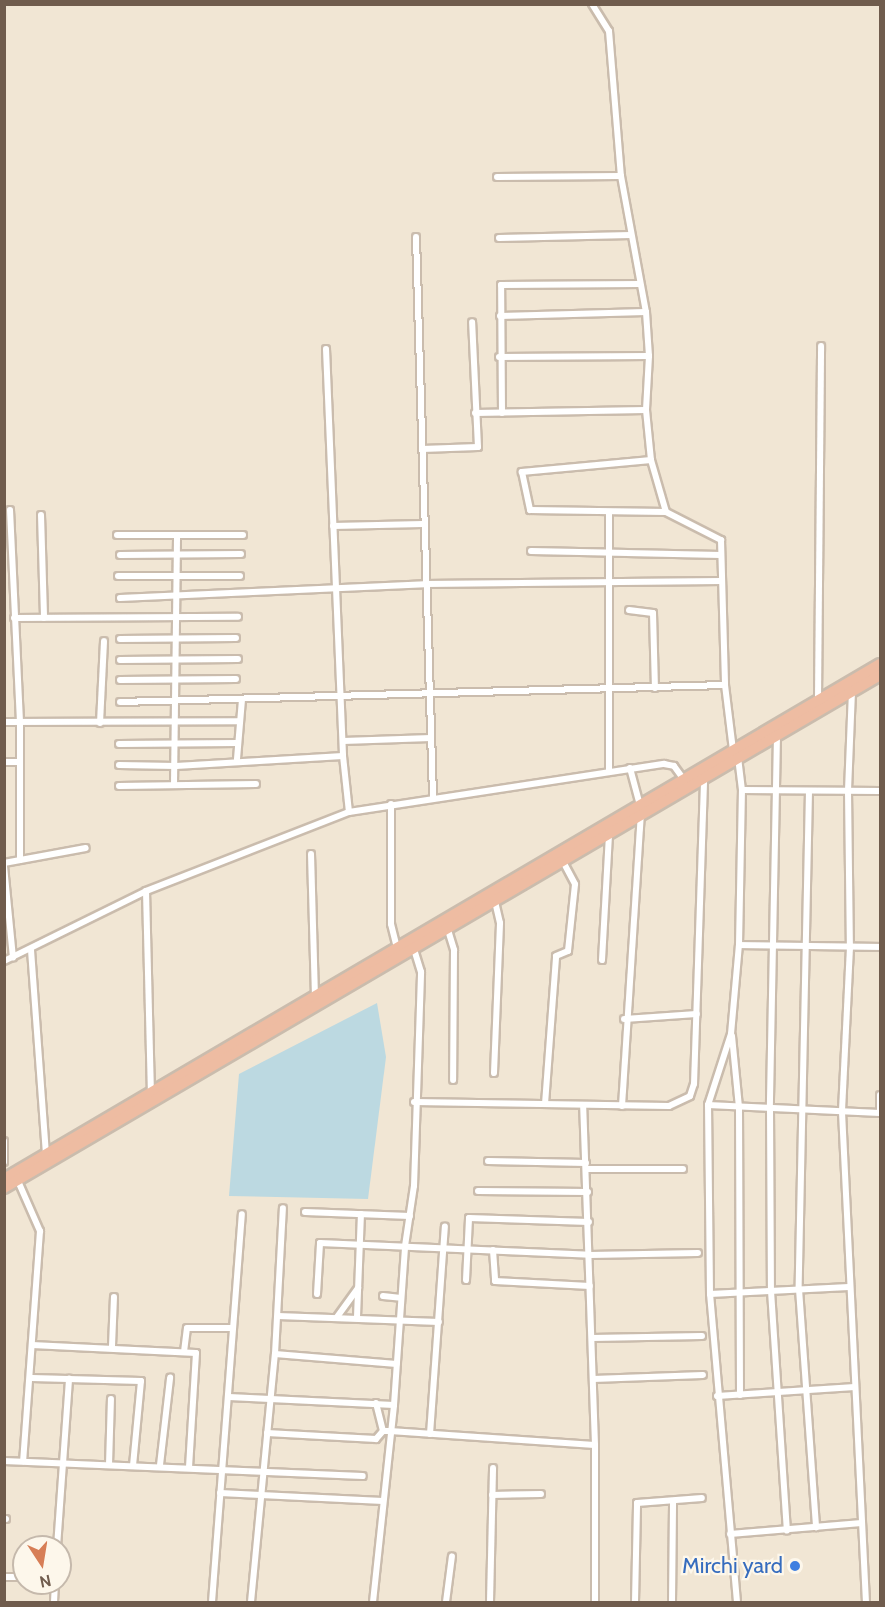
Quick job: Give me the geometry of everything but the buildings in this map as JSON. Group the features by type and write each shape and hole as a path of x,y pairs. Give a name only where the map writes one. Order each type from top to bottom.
{"highway":[{"path":"5,1179 315,994 640,810 704,778 735,754 818,699 880,664"},
{"path":"4,1188 609,834 684,780 777,735 880,675"}],"street":[{"path":"592,4 609,31 621,176 646,312 649,356 645,410 651,460 666,513"},
{"path":"497,177 621,176"},
{"path":"499,238 631,235"},
{"path":"416,237 423,524 434,798"},
{"path":"502,413 499,357 501,285 640,284"},
{"path":"500,316 646,312"},
{"path":"422,449 478,447 472,322"},
{"path":"818,699 821,346"},
{"path":"326,349 343,756 349,812"},
{"path":"499,357 649,356"},
{"path":"475,413 645,410"},
{"path":"651,460 522,472 530,510 666,513 721,540 725,685 742,790 739,945 732,1034 739,1107 740,1395"},
{"path":"10,510 20,723 20,860"},
{"path":"609,513 606,552 609,770"},
{"path":"41,515 44,618"},
{"path":"333,526 423,524"},
{"path":"117,535 243,535"},
{"path":"174,785 177,535"},
{"path":"531,551 721,555"},
{"path":"120,555 242,554"},
{"path":"118,576 240,576"},
{"path":"120,598 425,584 722,581"},
{"path":"629,610 653,613 655,687"},
{"path":"15,618 238,617"},
{"path":"120,639 236,638"},
{"path":"100,723 104,641"},
{"path":"120,660 238,659"},
{"path":"120,680 236,679"},
{"path":"120,702 725,685"},
{"path":"852,690 848,791 850,947 842,1112 866,1602"},
{"path":"237,759 242,699"},
{"path":"4,722 240,721"},
{"path":"777,735 775,946 770,1108 771,1291 787,1530"},
{"path":"343,741 431,738"},
{"path":"118,744 238,743"},
{"path":"119,765 176,766 237,759 343,756"},
{"path":"4,762 19,762"},
{"path":"4,961 31,950 146,891 349,812 609,770 669,764 684,780"},
{"path":"622,1106 624,1019 640,810 630,768"},
{"path":"414,1102 545,1104 583,1107 669,1106 690,1096 694,1084 704,778"},
{"path":"118,786 255,784"},
{"path":"742,790 880,791"},
{"path":"809,791 807,946 801,1110 800,1289 816,1527"},
{"path":"391,804 391,924 397,948"},
{"path":"602,960 609,834"},
{"path":"13,958 4,865 86,848"},
{"path":"311,855 315,994"},
{"path":"545,1104 556,956 568,951 575,884 563,861"},
{"path":"146,891 151,1091"},
{"path":"494,1073 500,923 495,902"},
{"path":"448,930 454,950 453,1080"},
{"path":"739,945 880,947"},
{"path":"373,1602 387,1431 394,1405 405,1246 414,1186 414,1102 420,972 414,949"},
{"path":"31,950 46,1155"},
{"path":"624,1019 697,1014"},
{"path":"732,1034 708,1105 710,1294 717,1396 737,1602"},
{"path":"708,1105 880,1113 880,1095"},
{"path":"583,1107 588,1192 595,1445 595,1602"},
{"path":"4,1141 4,1162"},
{"path":"488,1161 683,1169"},
{"path":"18,1180 40,1231 32,1378 23,1461"},
{"path":"478,1191 588,1192"},
{"path":"251,1602 275,1354 283,1208"},
{"path":"305,1212 410,1216"},
{"path":"357,1317 361,1214"},
{"path":"212,1602 242,1215"},
{"path":"466,1280 470,1218 589,1222"},
{"path":"430,1434 445,1227"},
{"path":"317,1294 320,1243 443,1247 590,1256 698,1254"},
{"path":"493,1250 492,1277 495,1281 591,1286"},
{"path":"337,1317 359,1287"},
{"path":"710,1294 849,1287"},
{"path":"383,1296 401,1298"},
{"path":"112,1346 114,1297"},
{"path":"278,1316 357,1317 439,1322"},
{"path":"184,1352 187,1328 233,1328"},
{"path":"592,1338 702,1336"},
{"path":"32,1345 112,1346 196,1353 189,1467"},
{"path":"275,1354 397,1364"},
{"path":"593,1379 703,1375"},
{"path":"32,1378 141,1381 133,1466"},
{"path":"58,1535 69,1378"},
{"path":"160,1465 170,1378"},
{"path":"717,1396 855,1387"},
{"path":"229,1396 394,1405"},
{"path":"109,1466 111,1399"},
{"path":"376,1403 387,1431"},
{"path":"267,1433 376,1439 387,1431 595,1445"},
{"path":"4,1461 109,1466 160,1465 363,1476"},
{"path":"490,1602 493,1468"},
{"path":"220,1493 383,1501"},
{"path":"492,1495 541,1494"},
{"path":"635,1602 637,1503 702,1498"},
{"path":"672,1602 673,1501"},
{"path":"730,1534 862,1523"},
{"path":"446,1602 452,1556"}],"shaded area":[{"path":"5,5 880,5 880,1602 5,1602"}],"water":[{"path":"377,1003 386,1057 368,1199 229,1196 239,1074"}],"place":[{"name":"Mirchi yard","path":"795,1566"}]}
